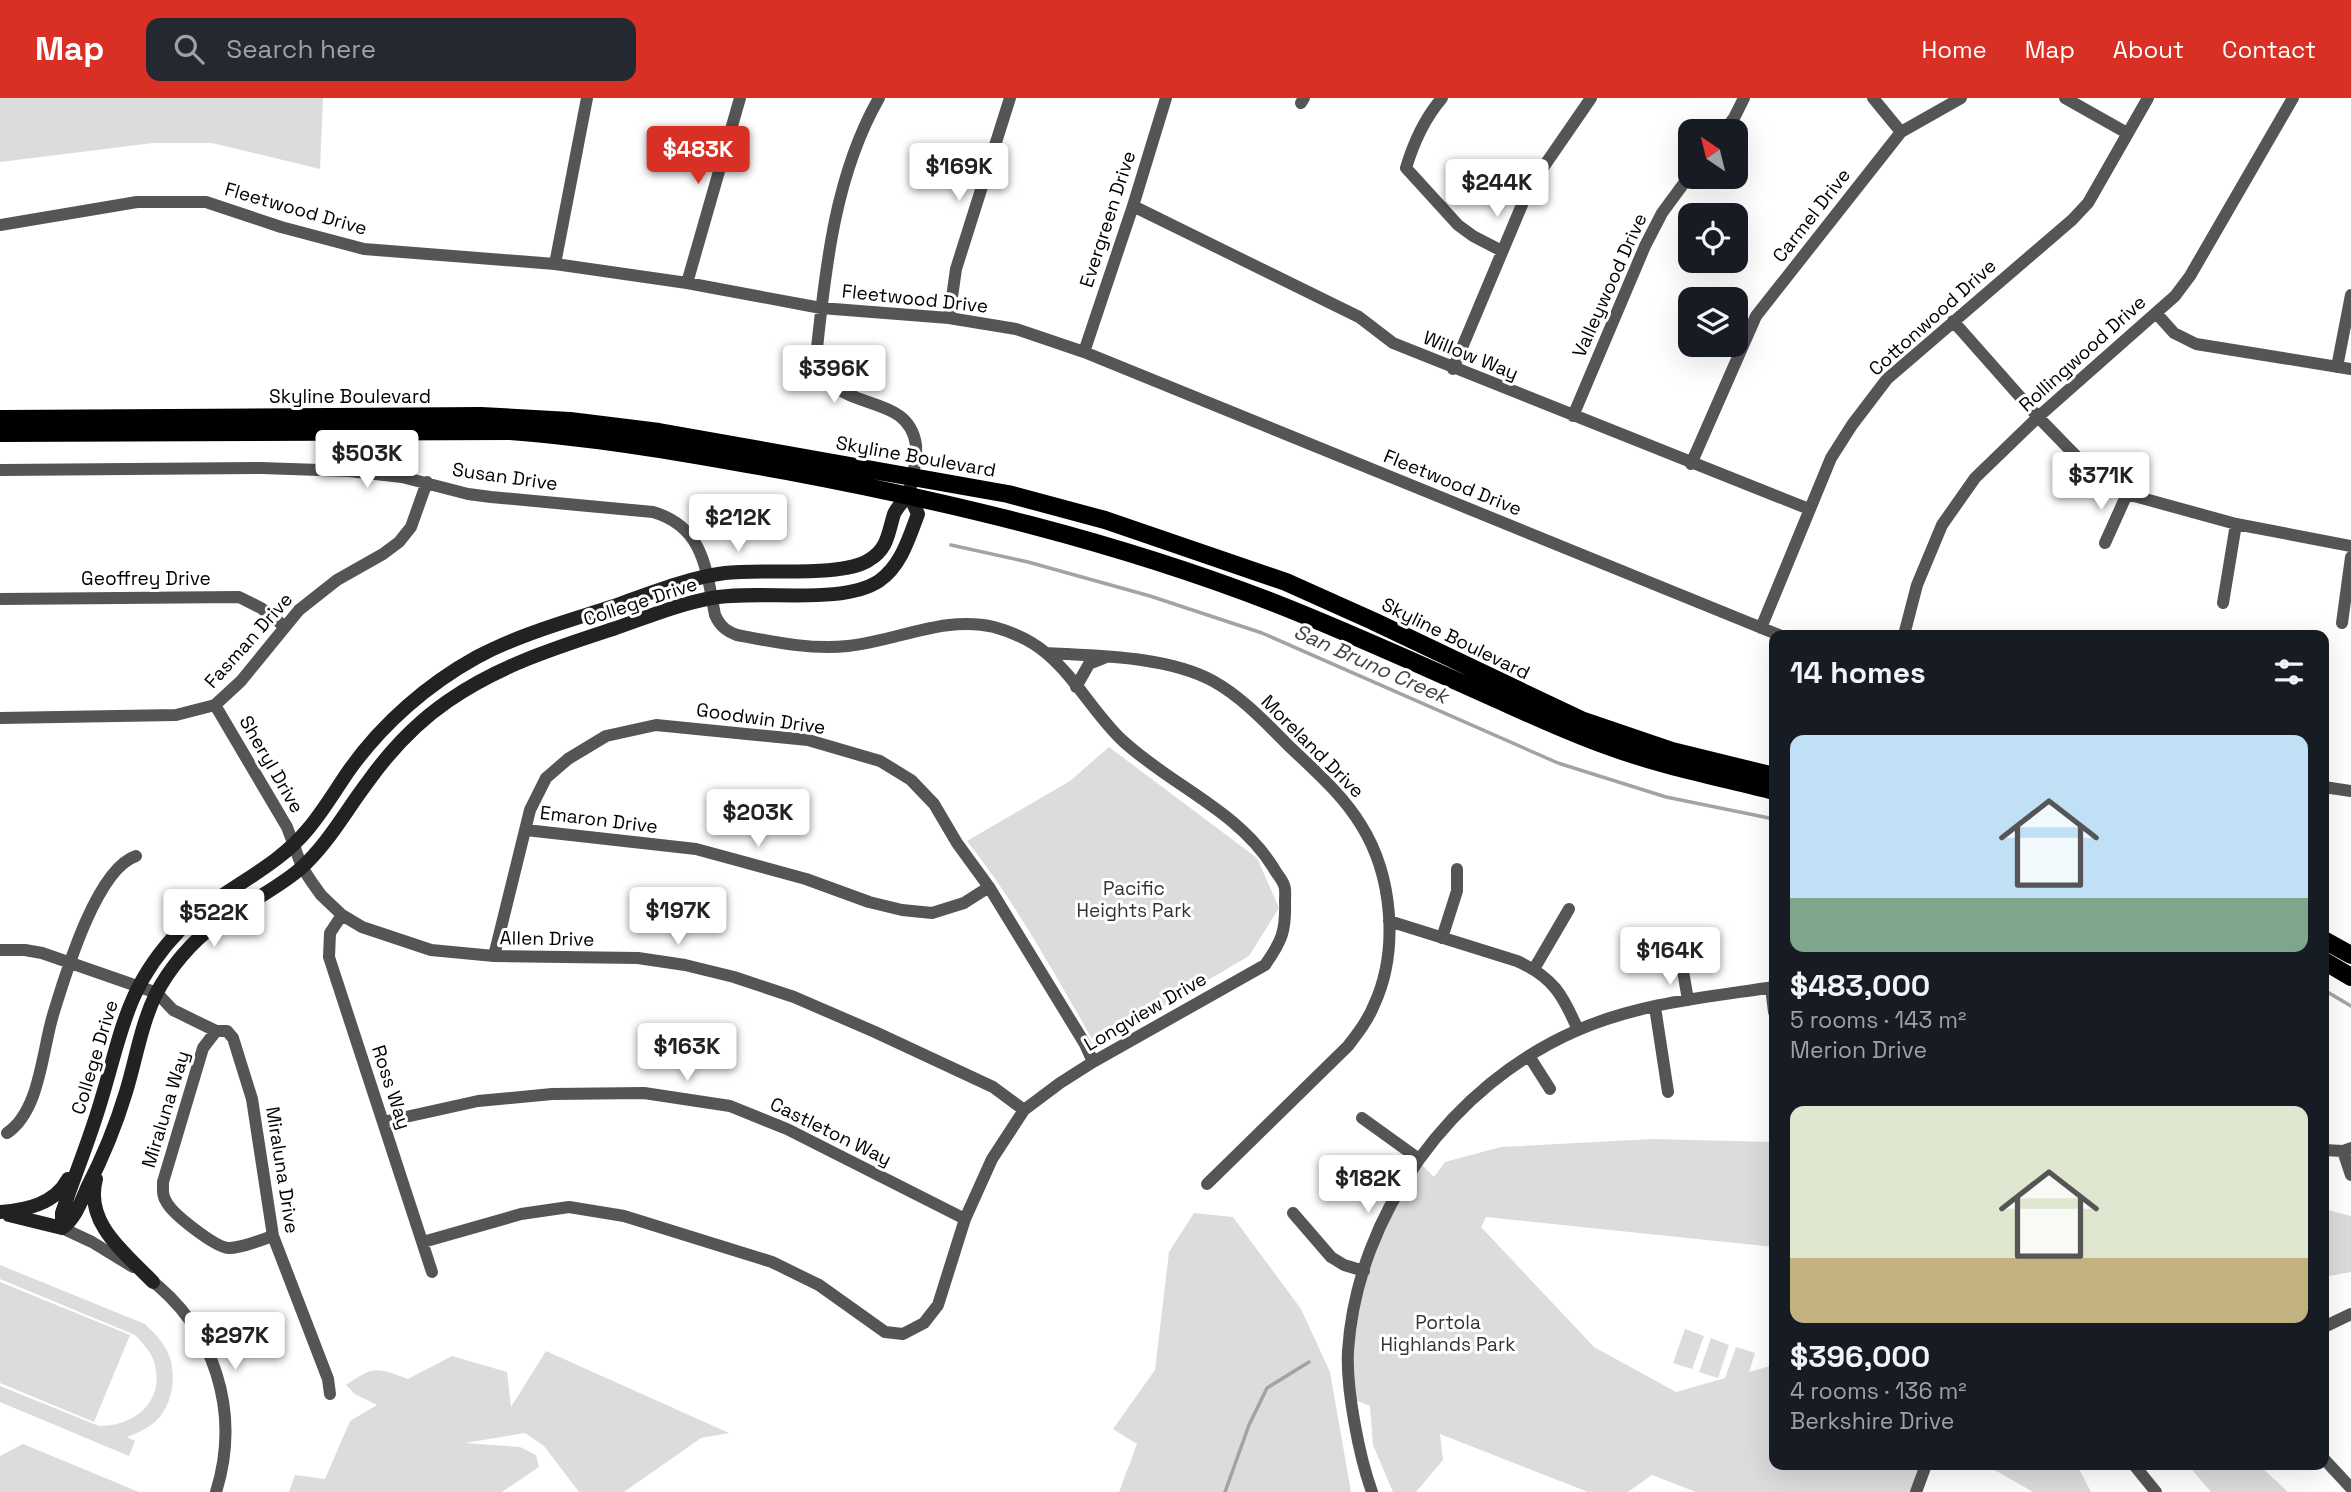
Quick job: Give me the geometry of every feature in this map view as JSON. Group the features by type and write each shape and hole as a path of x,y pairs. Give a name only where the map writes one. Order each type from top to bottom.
{"main road":[{"name":"Skyline Boulevard","path":"0,419 525,417 659,432 911,486 1173,567 1302,614 1608,747 1769,790"},
{"name":"Skyline Boulevard","path":"0,433 418,430 521,432 644,446 911,486 1008,494 1238,564 1326,599 1581,720 1661,748 1769,775"},
{"path":"2329,943 2351,955"},
{"path":"2329,964 2351,977"}],"street":[{"path":"555,264 587,98"},
{"path":"687,283 740,98"},
{"path":"879,98 863,127 830,236 817,348 820,365 836,387 847,394 894,411 906,422 913,433 916,446 911,486"},
{"path":"949,318 956,269 1010,98"},
{"name":"Evergreen Drive","path":"1084,352 1166,98"},
{"path":"1442,98 1426,116 1406,168 1458,225 1502,251"},
{"path":"1453,369 1529,188 1591,98"},
{"path":"1733,119 1744,98"},
{"path":"1873,98 1901,132"},
{"name":"Carmel Drive","path":"1690,464 1756,316 1901,132 1961,98"},
{"path":"2065,98 2127,134"},
{"name":"Cottonwood Drive","path":"1761,628 1830,458 1858,415 1887,379 2072,220 2088,203 2148,98"},
{"name":"Rollingwood Drive","path":"1905,630 1917,585 1942,525 1975,478 2175,296 2190,276 2293,98"},
{"name":"Valleywood Drive","path":"1573,416 1645,246 1662,213 1680,189"},
{"name":"Fleetwood Drive","path":"0,225 137,202 206,202 281,227 364,249 555,264 687,283 821,308 949,318 1016,329 1084,352 1769,631"},
{"name":"Willow Way","path":"1133,206 1359,317 1393,343 1690,464 1809,509"},
{"path":"2337,367 2351,295"},
{"path":"2156,313 2174,333 2196,344 2351,369"},
{"path":"1954,321 2038,418 2078,458 2127,494 2236,524 2351,545"},
{"name":"Susan Drive","path":"0,470 286,468 368,473 427,482 491,498 653,512 670,517 694,537 709,587"},
{"name":"Fasman Drive","path":"0,718 176,715 215,705 241,681 284,626 317,594 399,542 411,527 427,482"},
{"name":"College Drive","path":"62,1228 62,1213 102,1099 127,1009 138,986 164,947 200,910 256,874 294,844 321,813 370,744 410,704 453,672 503,644 532,633 709,587 753,594 828,594 851,592 873,584 892,568 903,552 918,514 911,486"},
{"name":"College Drive","path":"62,1228 73,1217 102,1157 126,1091 146,1017 157,993 181,958 213,926 302,867 334,831 367,782 398,745 424,720 465,689 500,670 538,654 663,612 709,587 748,571 858,566 879,553 888,541 895,511 911,486"},
{"path":"2105,544 2127,494"},
{"path":"2224,603 2236,524"},
{"path":"2342,623 2351,557"},
{"name":"Longview Drive","path":"423,1242 520,1214 569,1207 624,1216 772,1262 819,1284 885,1332 903,1334 924,1323 938,1304 965,1219 992,1159 1024,1110 1093,1062 1265,965 1280,942 1286,924 1285,886 1261,849 1240,827 1124,742 1098,716 1046,653 1012,633 969,624 943,625 848,646 778,643 728,632 719,624 709,587"},
{"name":"Geoffrey Drive","path":"0,598 239,597 261,608 284,626"},
{"name":"Moreland Drive","path":"1046,653 1169,664 1212,681 1257,715 1333,789 1363,827 1381,872 1389,921 1388,956 1374,1006 1362,1028 1207,1184"},
{"path":"1076,687 1089,664 1104,657"},
{"name":"Sheryl Drive","path":"215,705 287,827 294,844"},
{"name":"Goodwin Drive","path":"494,956 530,810 546,778 568,759 606,736 656,725 808,740 880,761 911,780 934,804 957,843 989,887 1085,1044 1093,1062"},
{"path":"2329,788 2351,792"},
{"name":"Emaron Drive","path":"526,830 696,849 806,879 869,902 902,910 932,913 964,903 989,887"},
{"name":"Allen Drive","path":"294,844 302,867 321,895 342,915 383,935 431,950 494,956 638,958 685,965 734,977 794,997 875,1032 993,1087 1024,1110"},
{"path":"7,1133 23,1118 35,1088 53,1015 97,898 114,870 136,856"},
{"path":"1443,938 1457,891 1457,869"},
{"path":"1534,969 1569,909"},
{"name":"Ross Way","path":"342,915 330,933 329,957 432,1272"},
{"path":"1389,921 1534,969 1560,992 1578,1030"},
{"path":"1678,942 1688,1000"},
{"name":"Miraluna Drive","path":"0,950 42,953 157,993 173,1010 216,1031 227,1031 233,1038 252,1099 272,1236 328,1379 330,1394"},
{"path":"1372,1492 1361,1453 1348,1366 1350,1327 1364,1271 1388,1211 1419,1159 1436,1137 1478,1093 1529,1056 1578,1030 1604,1020 1655,1007 1769,987"},
{"path":"1655,1007 1668,1092"},
{"name":"Miraluna Way","path":"216,1031 203,1048 163,1182 163,1195 167,1205 218,1246 230,1248 272,1236"},
{"path":"1529,1056 1550,1089"},
{"name":"Castleton Way","path":"383,1122 478,1101 552,1094 644,1093 730,1106 787,1129 965,1219"},
{"path":"1362,1118 1419,1159"},
{"path":"2329,1150 2347,1149 2351,1175"},
{"path":"0,1213 31,1208 56,1194 66,1184 82,1153"},
{"path":"102,1157 94,1189 94,1204 106,1233 188,1318 203,1339 216,1365 226,1421 225,1454 216,1492"},
{"path":"0,1213 62,1228 126,1262 153,1282"},
{"path":"1293,1213 1331,1257 1344,1265 1364,1271"},
{"path":"2329,1325 2351,1314"},
{"path":"2329,1464 2351,1488"},
{"path":"1918,1492 1925,1470"},
{"path":"2138,1470 2157,1492"}],"green space":[{"path":"0,98 323,98 320,169 212,143 153,143 0,162"},
{"name":"Pacific Heights Park","path":"1109,747 1257,858 1279,908 1249,956 1101,1043 1092,1039 1018,913 967,841 1070,781"},
{"name":"Portola Highlands Park","path":"1653,1139 1769,1142 1769,1246 1486,1217 1481,1227 1594,1347 1676,1392 1725,1378 1736,1347 1755,1353 1749,1372 1769,1366 1769,1470 1922,1470 1915,1492 1696,1492 1652,1475 1628,1492 1588,1492 1440,1434 1443,1460 1416,1492 1393,1492 1373,1445 1370,1406 1348,1397 1363,1271 1417,1160 1434,1177 1445,1162 1501,1147"},
{"path":"2329,1210 2351,1216 2351,1272 2329,1276"},
{"path":"1194,1213 1233,1217 1301,1309 1330,1372 1351,1492 1119,1492 1137,1444 1113,1429 1155,1370 1169,1252"},
{"path":"0,1265 145,1324 162,1342 172,1367 170,1396 167,1406 156,1421 146,1429 127,1437 135,1441 129,1456 0,1402 0,1386 99,1426 112,1425 135,1416 144,1409 156,1388 157,1376 151,1354 135,1335 0,1279"},
{"path":"0,1282 130,1335 94,1422 0,1383"},
{"path":"1685,1329 1704,1336 1692,1369 1673,1363"},
{"path":"1711,1338 1729,1345 1718,1378 1699,1372"},
{"path":"546,1351 729,1433 701,1438 624,1492 579,1492 544,1446 525,1433 465,1443 520,1447 536,1455 539,1467 502,1492 289,1492 295,1475 325,1479 350,1421 377,1405 355,1394 346,1385 363,1374 376,1370 408,1379 452,1356 507,1372 511,1407"},
{"path":"23,1444 139,1492 0,1492 0,1456"},
{"path":"1995,1470 2080,1470 2091,1492 2033,1492"},
{"path":"2192,1470 2264,1470 2288,1492 2211,1492"}],"waterway":[{"name":"San Bruno Creek","path":"951,545 1028,562 1150,596 1262,633 1558,763 1666,797 1769,818"},
{"name":"San Bruno Creek","path":"2329,993 2351,1006"},
{"name":"San Bruno Creek","path":"1225,1492 1249,1425 1267,1388 1309,1362"}]}
